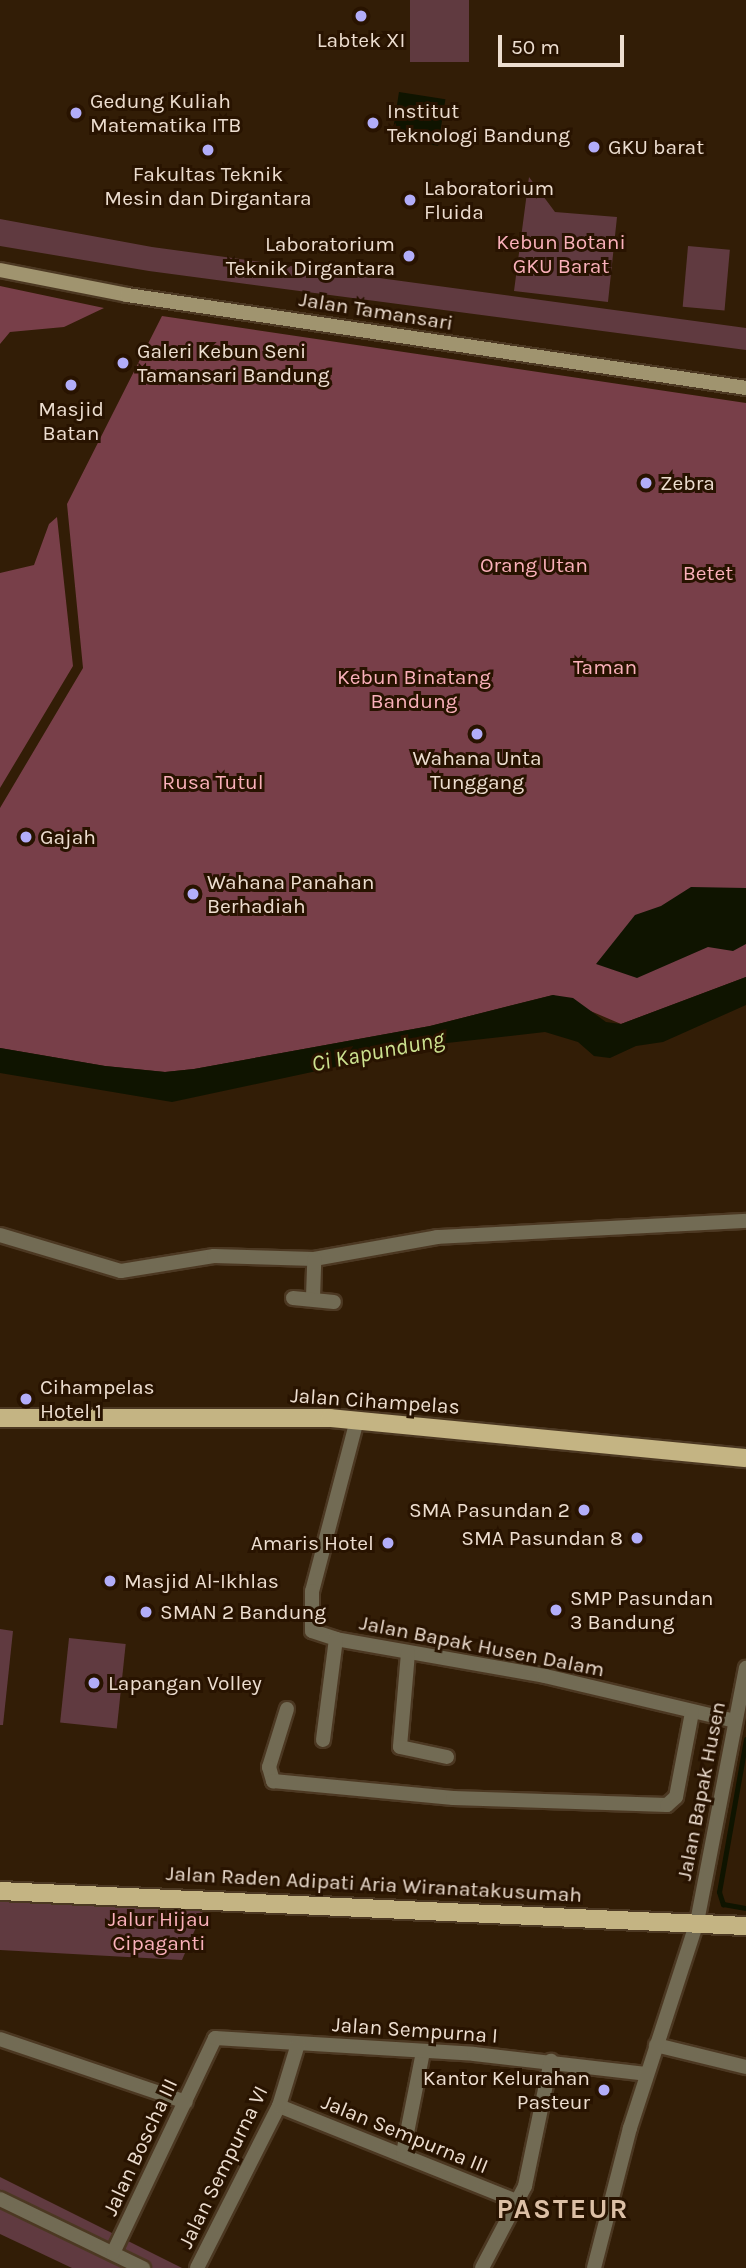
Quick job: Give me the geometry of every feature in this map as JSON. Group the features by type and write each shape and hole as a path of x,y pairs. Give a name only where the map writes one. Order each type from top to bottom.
{"main road":[{"name":"Jalan Tamansari","path":"0,271 127,295 746,388"},
{"name":"Jalan Cihampelas","path":"0,1418 357,1420 746,1458"},
{"name":"Jalan Raden Adipati Aria Wiranatakusumah","path":"0,1891 746,1926"}],"street":[{"path":"0,1235 121,1271 214,1256 314,1259 437,1237 746,1221"},
{"path":"313,1297 314,1259"},
{"path":"293,1298 313,1297 334,1302"},
{"name":"Jalan Bapak Husen Dalam","path":"357,1420 312,1591 309,1625 312,1631 336,1639 408,1653 545,1676 735,1721"},
{"path":"323,1741 336,1639"},
{"path":"408,1653 400,1746 447,1757"},
{"name":"Jalan Bapak Husen","path":"594,2268 640,2073 656,2045 697,1922 746,1668"},
{"path":"287,1709 270,1767 273,1781 453,1798 667,1805 676,1797 692,1712"},
{"name":"Jalan Sempurna I","path":"204,2057 215,2038 551,2061 640,2073"},
{"path":"0,2039 186,2102"},
{"name":"Jalan Sempurna VI","path":"197,2268 279,2106 298,2044"},
{"path":"656,2045 746,2067"},
{"path":"403,2153 423,2052"},
{"name":"Jalan Boscha III","path":"113,2253 186,2102 204,2057"},
{"path":"482,2268 525,2186 551,2061"},
{"name":"Jalan Sempurna III","path":"279,2106 403,2153 516,2201"},
{"path":"0,2199 143,2268"}],"green space":[{"path":"410,0 469,0 469,62 410,62"},
{"name":"Kebun Botani GKU Barat","path":"529,177 555,212 617,217 608,302 514,291"},
{"path":"0,219 152,247 746,328 746,350 149,271 0,246"},
{"path":"688,246 730,250 725,310 683,307"},
{"path":"0,286 104,308 64,327 10,332 0,344"},
{"name":"Kebun Binatang Bandung","path":"162,316 746,403 746,977 621,1024 553,995 430,1026 165,1072 105,1066 0,1048 0,808 83,668 67,504"},
{"path":"57,517 73,666 0,788 0,573 34,565 49,524"},
{"path":"0,1629 13,1631 3,1725 0,1725"},
{"name":"Lapangan Volley","path":"69,1638 126,1644 117,1728 60,1723"},
{"name":"Jalur Hijau Cipaganti","path":"0,1898 206,1904 182,1960 0,1950"},
{"path":"0,2177 182,2268 72,2268 0,2234"}],"water":[{"path":"399,92 445,99 438,146 392,138"},
{"path":"691,887 746,888 746,944 733,951 708,947 637,978 596,964 635,915 661,906"},
{"name":"Ci Kapundung","path":"746,977 746,1005 663,1042 636,1046 610,1058 594,1056 578,1042 545,1032 447,1043 172,1102 0,1073 0,1048 105,1066 165,1072 430,1026 553,995 573,998 606,1022 621,1024"}],"waterway":[{"path":"746,1739 719,1892 723,1904 746,1908"}],"place":[{"name":"Labtek XI","path":"361,16"},
{"name":"Gedung Kuliah Matematika ITB","path":"76,113"},
{"name":"Institut Teknologi Bandung","path":"373,123"},
{"name":"GKU barat","path":"594,147"},
{"name":"Fakultas Teknik Mesin dan Dirgantara","path":"208,150"},
{"name":"Laboratorium Fluida","path":"410,200"},
{"name":"Laboratorium Teknik Dirgantara","path":"409,256"},
{"name":"Galeri Kebun Seni Tamansari Bandung","path":"123,363"},
{"name":"Masjid Batan","path":"71,385"},
{"name":"Zebra","path":"646,483"},
{"name":"Wahana Unta Tunggang","path":"477,734"},
{"name":"Gajah","path":"26,837"},
{"name":"Wahana Panahan Berhadiah","path":"193,894"},
{"name":"Cihampelas Hotel 1","path":"26,1399"},
{"name":"SMA Pasundan 2","path":"584,1510"},
{"name":"SMA Pasundan 8","path":"637,1538"},
{"name":"Amaris Hotel","path":"388,1543"},
{"name":"Masjid Al-Ikhlas","path":"110,1581"},
{"name":"SMP Pasundan 3 Bandung","path":"556,1610"},
{"name":"SMAN 2 Bandung","path":"146,1612"},
{"name":"Lapangan Volley","path":"94,1683"},
{"name":"Kantor Kelurahan Pasteur","path":"604,2090"}],"district":[{"name":"PASTEUR","path":"563,2209"}],"park label":[{"name":"Orang Utan","path":"534,565"},
{"name":"Betet","path":"708,573"},
{"name":"Taman","path":"605,667"},
{"name":"Rusa Tutul","path":"213,782"}]}
